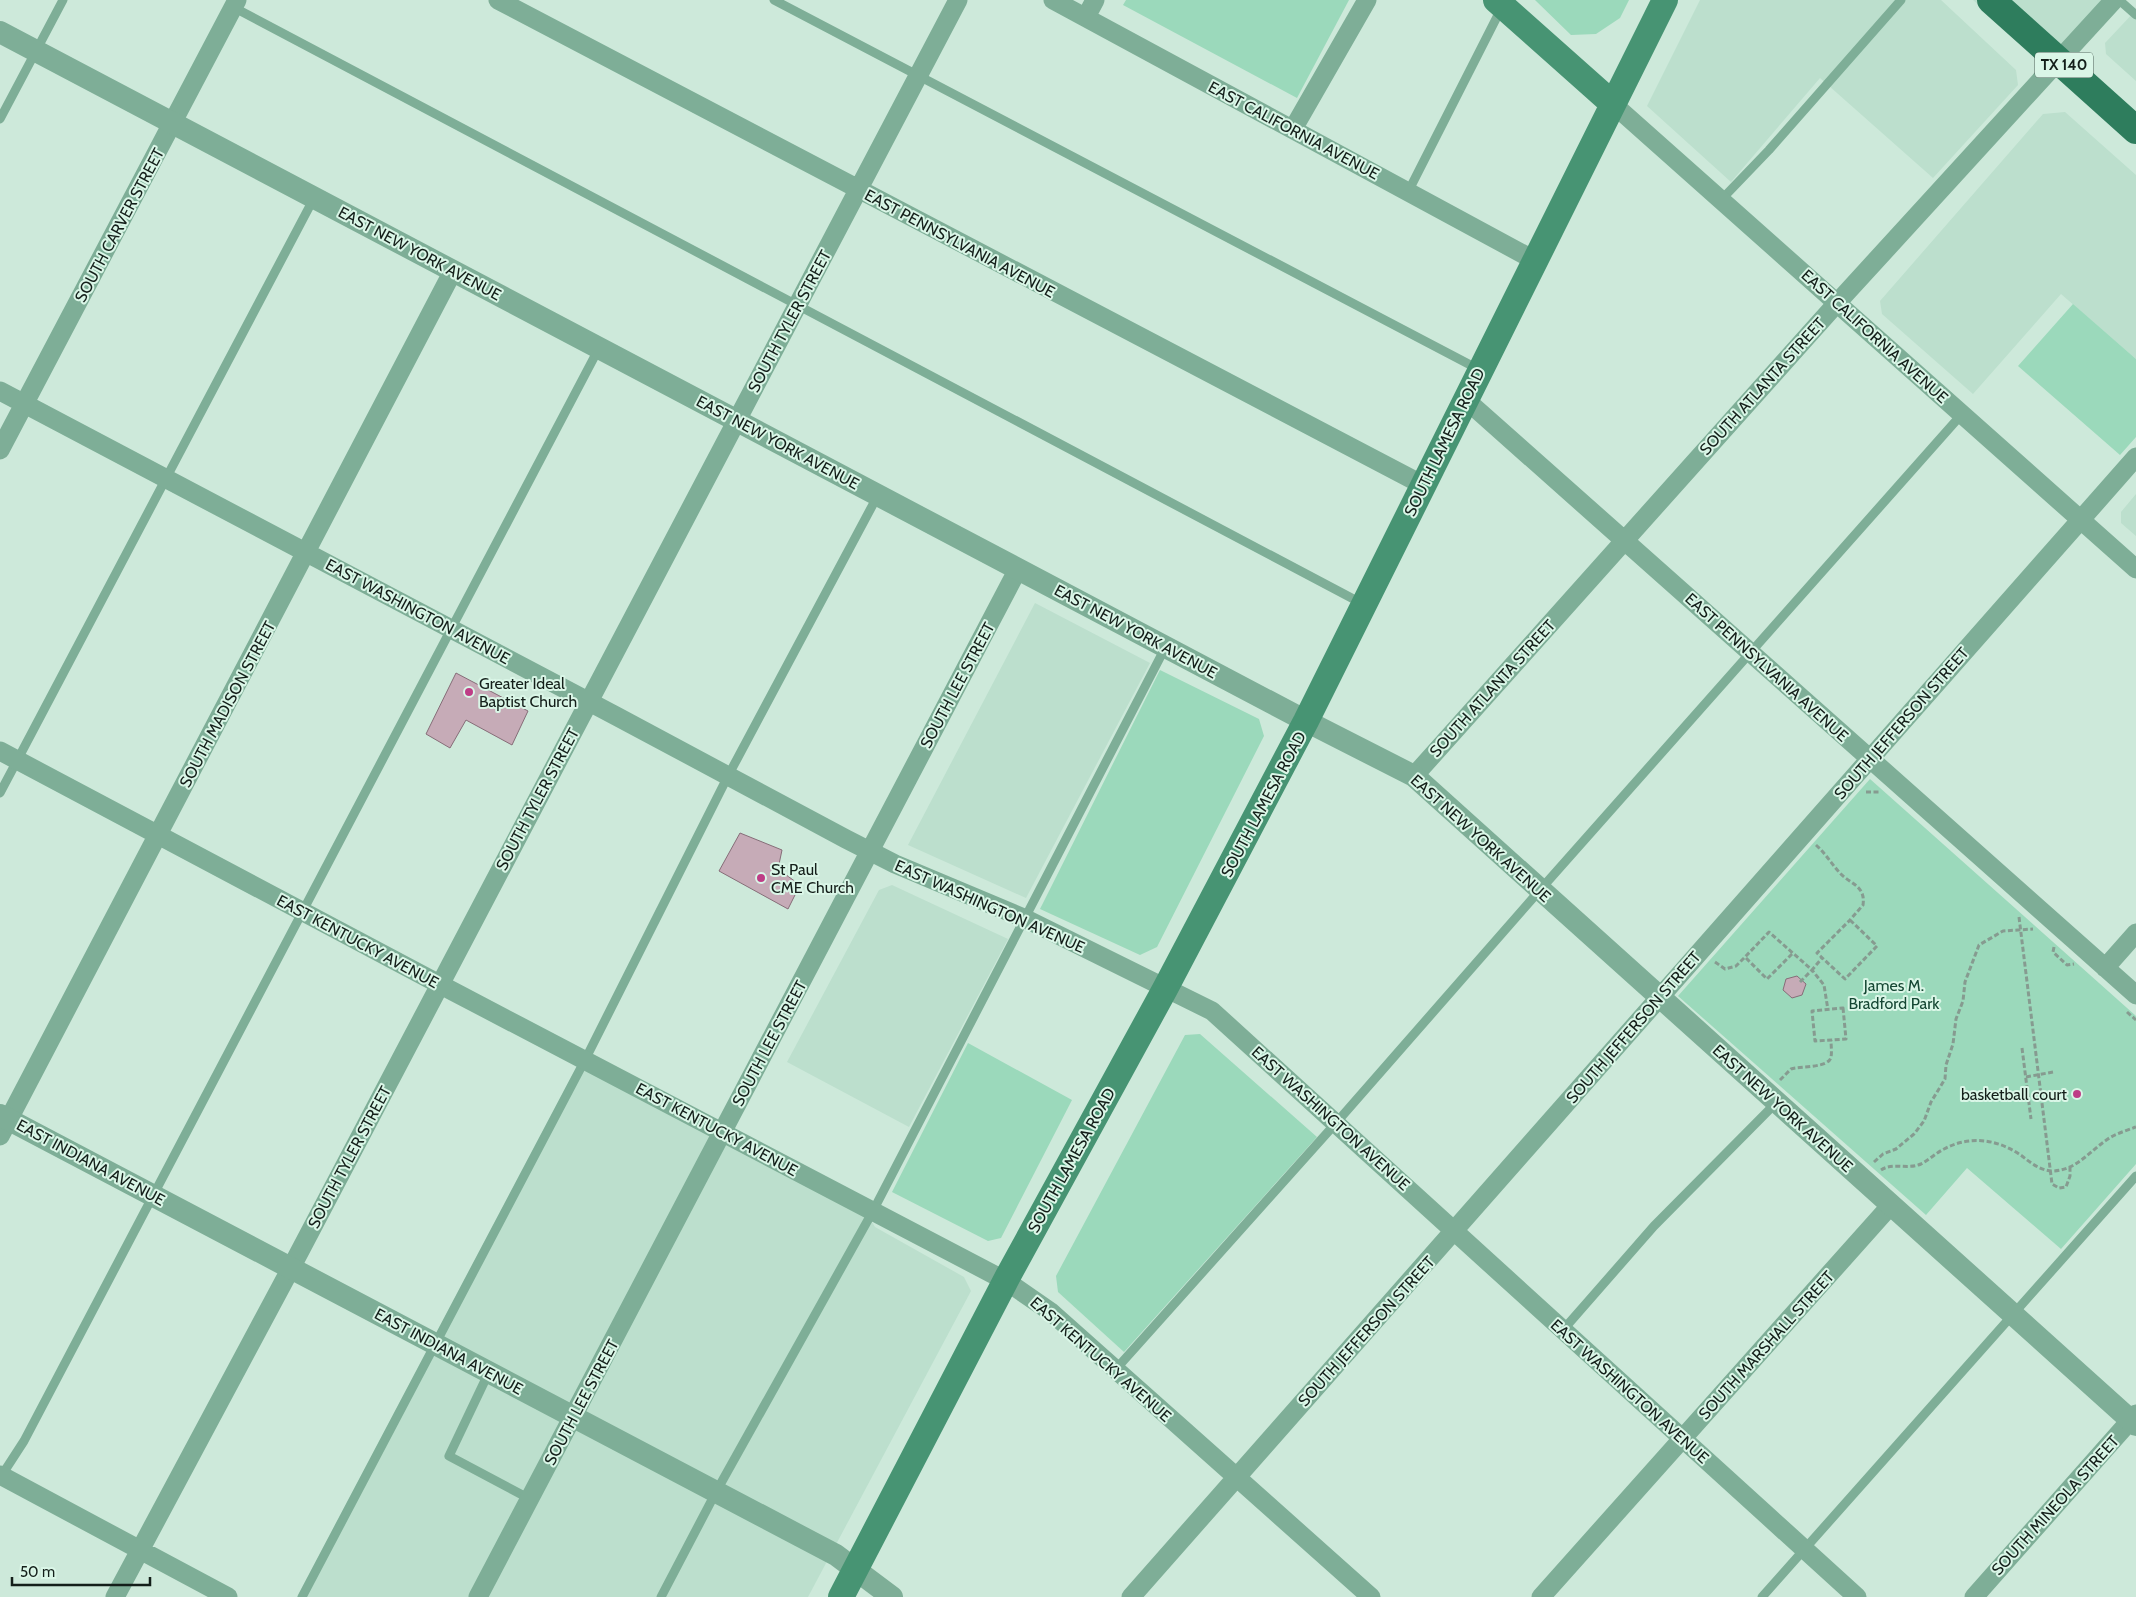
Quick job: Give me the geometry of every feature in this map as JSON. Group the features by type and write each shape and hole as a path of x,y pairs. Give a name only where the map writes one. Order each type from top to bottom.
{"main road":[{"name":"SOUTH LAMESA ROAD","path":"841,1597 1006,1281 1165,989 1306,721 1665,0"},
{"name":"TX 140","path":"1991,0 2136,130"},
{"path":"1499,3 1613,104"}],"street":[{"name":"EAST PENNSYLVANIA AVENUE","path":"498,0 1423,485"},
{"name":"SOUTH TYLER STREET","path":"115,1597 291,1268 958,0"},
{"name":"EAST CALIFORNIA AVENUE","path":"1053,0 1534,260"},
{"path":"1086,17 1095,0"},
{"path":"1293,129 1367,0"},
{"name":"SOUTH ATLANTA STREET","path":"1414,776 1837,303 2114,0"},
{"name":"SOUTH CARVER STREET","path":"0,450 235,4"},
{"name":"EAST NEW YORK AVENUE","path":"0,32 1306,721 1414,776 2013,1315 2134,1420"},
{"name":"EAST CALIFORNIA AVENUE","path":"1613,104 2136,569"},
{"name":"SOUTH MADISON STREET","path":"3,1124 307,552 453,271"},
{"name":"EAST WASHINGTON AVENUE","path":"0,391 895,864 1026,919 1212,1011 1857,1597"},
{"name":"EAST PENNSYLVANIA AVENUE","path":"1465,399 2105,968 2129,1001"},
{"name":"SOUTH JEFFERSON STREET","path":"1131,1597 2136,457"},
{"name":"SOUTH LEE STREET","path":"478,1597 1018,569"},
{"name":"EAST KENTUCKY AVENUE","path":"0,751 439,984 1006,1281 1051,1312 1371,1597"},
{"path":"2105,968 2136,933"},
{"name":"EAST INDIANA AVENUE","path":"3,1124 153,1195 836,1555 892,1597"},
{"name":"SOUTH MARSHALL STREET","path":"1541,1597 1891,1205"},
{"name":"SOUTH MINEOLA STREET","path":"1974,1597 2134,1420"},
{"path":"0,1476 228,1597"}],"lane":[{"path":"0,119 63,0"},
{"path":"774,0 1480,370"},
{"path":"1721,200 1769,150 1901,0"},
{"path":"2119,0 2136,15"},
{"path":"1408,192 1499,3"},
{"path":"235,4 797,306 1364,604"},
{"path":"0,793 314,198"},
{"path":"0,1476 24,1441 301,911 452,629 599,348"},
{"path":"1116,1370 1962,414"},
{"path":"302,1597 434,1343 585,1060 728,776 878,495"},
{"path":"661,1597 716,1492 873,1211 1166,647"},
{"path":"1563,1330 1654,1226 1777,1102"},
{"path":"1762,1597 2136,1176"},
{"path":"489,1372 449,1456 530,1499"}],"path":[{"path":"1862,793 1880,792"},
{"path":"1809,852 1822,837"},
{"path":"1816,845 1827,855 1839,873 1851,880 1862,892 1863,905 1817,953 1845,979 1877,946 1850,920"},
{"path":"2012,910 2040,935"},
{"path":"2019,916 2052,1184 2062,1188 2069,1182 2070,1167"},
{"path":"1871,1164 1882,1154 1896,1149 1914,1134 1924,1122 1932,1102 1945,1079 1946,1065 1954,1044 1956,1019 1963,1001 1965,982 1978,946 2003,931 2033,929"},
{"path":"1707,966 1713,960 1725,969 1730,969 1745,957 1769,932 1812,970 1824,985 1828,1010"},
{"path":"2048,941 2054,947 2053,952 2067,965 2074,964 2081,970"},
{"path":"1745,957 1767,979 1792,954"},
{"path":"1800,982 1822,958"},
{"path":"2129,1001 2136,1020"},
{"path":"1843,1008 1846,1039 1830,1040 1815,1042 1812,1012 1843,1008"},
{"path":"1771,1076 1778,1082 1791,1068 1826,1064 1831,1058 1830,1040"},
{"path":"2022,1048 2031,1120"},
{"path":"2026,1077 2053,1072"},
{"path":"1880,1171 1888,1166 1904,1167 1921,1164 1950,1146 1976,1139 1992,1141 2013,1149 2040,1169 2051,1171 2070,1167 2111,1137 2136,1127"}],"shaded area":[{"path":"1700,0 1941,0 2016,70 2018,85 1933,178 1820,78 1731,182 1647,106"},
{"path":"1973,0 2112,0 2051,69"},
{"path":"2136,10 2136,81 2106,54 2105,43"},
{"path":"2065,112 2136,175 2136,359 2061,294 1973,394 1882,314 1880,301 2043,114"},
{"path":"2136,494 2136,536 2121,523 2121,512"},
{"path":"1035,603 1150,663 1026,898 908,845"},
{"path":"892,885 1008,939 909,1127 787,1062 879,890"},
{"path":"581,1059 863,1207 875,1227 964,1277 971,1291 808,1597 297,1597"}],"green space":[{"path":"1126,0 1349,0 1297,98 1123,5"},
{"path":"1535,0 1629,0 1620,18 1596,34 1571,35"},
{"path":"2073,304 2136,359 2136,437 2120,455 2018,366"},
{"path":"1160,670 1259,719 1264,736 1157,947 1140,955 1040,909"},
{"name":"James M. Bradford Park","path":"1870,779 2136,1016 2136,1164 2061,1249 1967,1168 1926,1215 1678,996"},
{"path":"1200,1034 1317,1137 1124,1352 1058,1292 1056,1276 1185,1035"},
{"path":"968,1043 1072,1100 1001,1238 988,1241 892,1192"}],"building":[{"name":"Greater Ideal Baptist Church","path":"456,673 528,711 512,745 466,720 450,748 426,734"},
{"name":"St Paul CME Church","path":"740,833 782,850 778,869 800,885 788,909 719,871"},
{"path":"1797,976 1806,984 1802,995 1792,998 1783,990 1786,979"}],"place":[{"name":"Greater Ideal Baptist Church","path":"469,692"},
{"name":"St Paul CME Church","path":"761,878"},
{"name":"basketball court","path":"2077,1094"}]}
